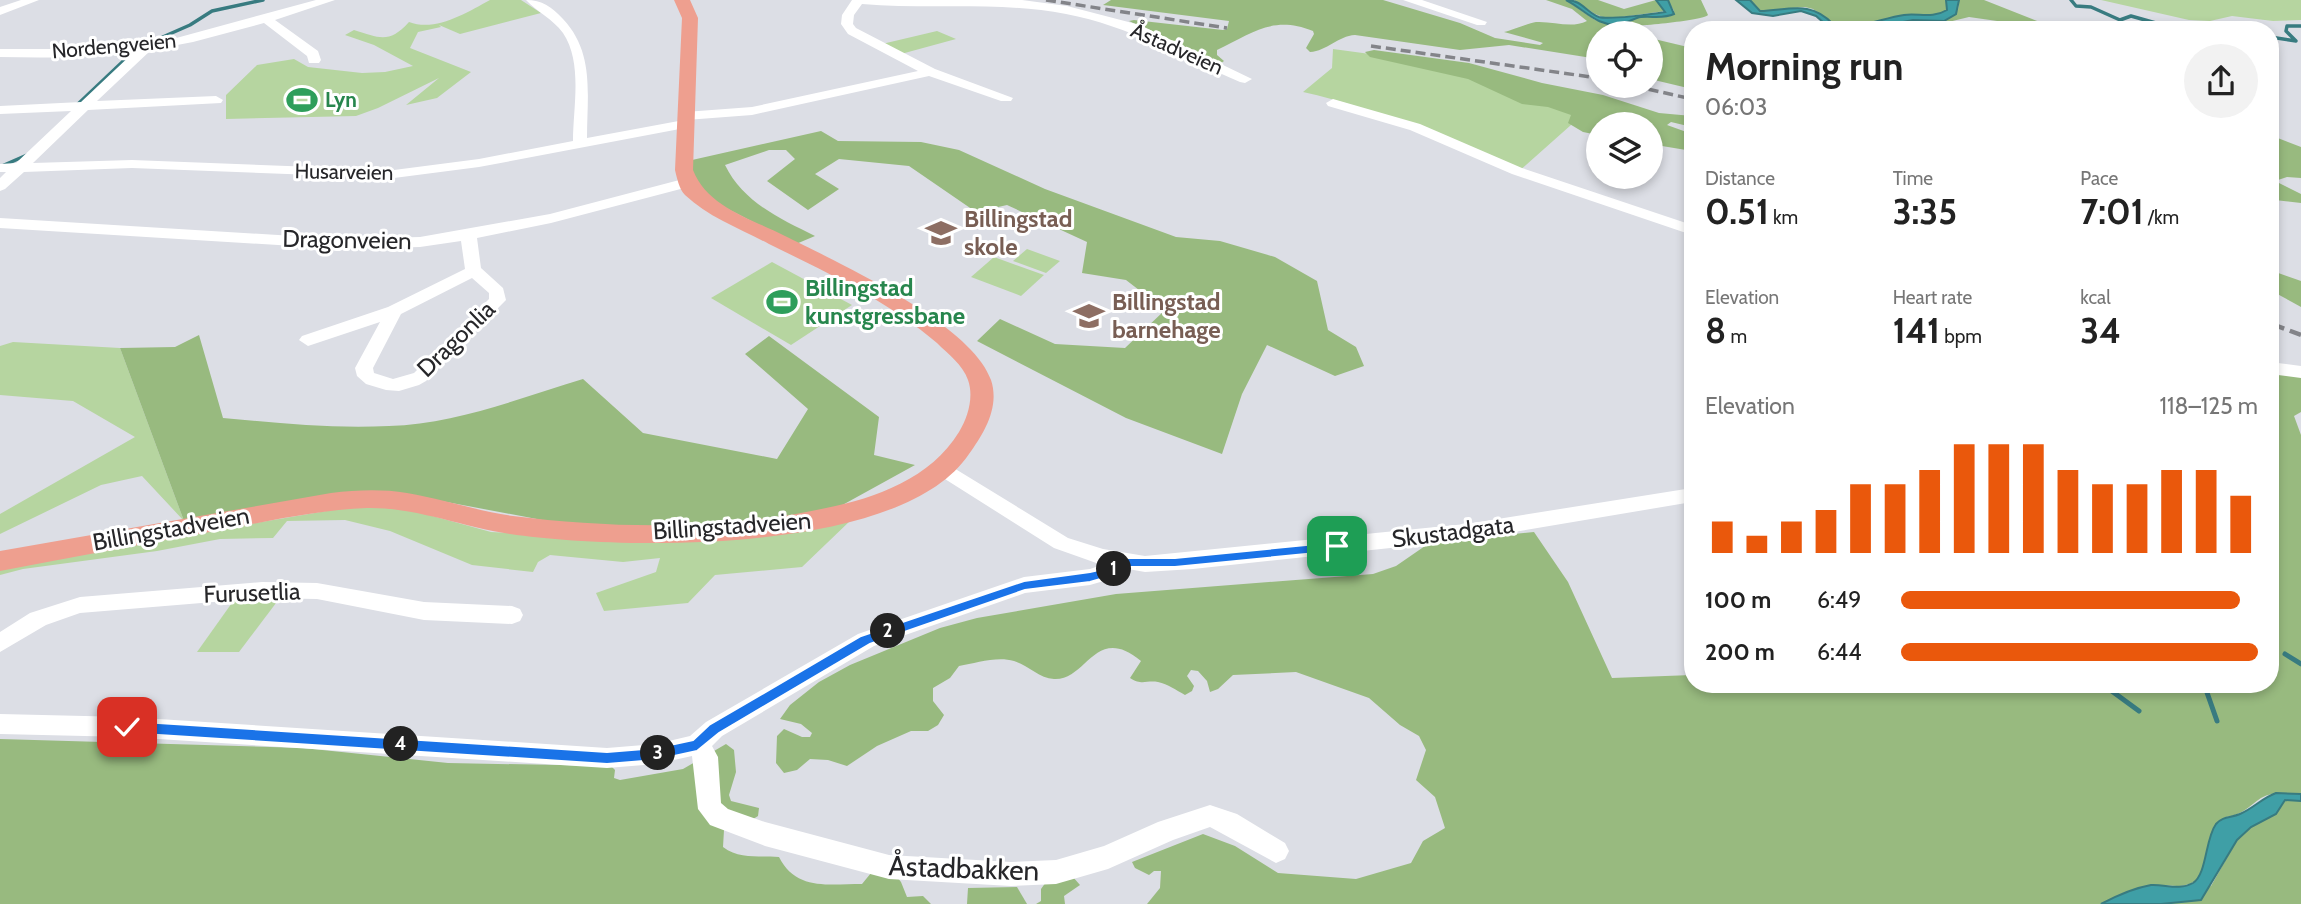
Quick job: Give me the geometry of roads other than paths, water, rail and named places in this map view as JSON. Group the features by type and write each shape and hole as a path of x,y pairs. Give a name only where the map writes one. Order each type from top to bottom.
{"main road":[{"path":"682,0 690,18 684,170 687,183"},
{"name":"Billingstadveien","path":"0,561 317,503 371,499 414,502 508,524 564,531 630,533 788,526 839,516 878,504 944,469 958,453 976,424 982,398 978,377 967,358 951,341 918,318 717,210 691,190 687,183"}],"street":[{"path":"0,11 33,0"},
{"name":"Nordengveien","path":"0,53 80,52 147,47 267,20 329,0"},
{"path":"532,0 564,24 577,46 582,62 580,143"},
{"path":"859,0 848,15 847,24 852,31 930,72 1006,98"},
{"name":"Åstadveien","path":"859,0 924,4 1022,4 1067,10 1136,28 1188,55 1245,79"},
{"path":"1409,0 1481,22"},
{"path":"267,20 313,54 314,60"},
{"path":"0,186 147,47"},
{"name":"Husarveien","path":"0,168 132,164 394,174 479,163 685,120 752,111 930,72"},
{"path":"0,110 216,100"},
{"path":"1333,103 1415,127 1517,171 1684,227"},
{"name":"Dragonveien","path":"0,223 342,244 420,242 551,218 687,183"},
{"name":"Dragonlia","path":"394,311 364,368 366,376 392,386 420,377 498,300 497,292 473,271 469,263 469,235"},
{"name":"Dragonlia","path":"308,340 394,311 473,271"},
{"path":"2279,369 2301,372"},
{"name":"Skustadgata","path":"944,469 1061,542 1087,553 1124,562 1193,561 1455,533 1684,496"},
{"path":"0,724 127,727 607,758 656,754 697,745 714,729 866,640 1024,586 1090,577 1107,572 1124,562"},
{"name":"Furusetlia","path":"0,643 38,619 80,605 262,590 317,591 424,611 512,615"},
{"name":"Åstadbakken","path":"697,745 706,757 710,809 719,817 765,834 889,867 1011,874 1056,872 1108,857 1167,830 1210,816 1228,822 1276,851"}],"water":[{"path":"1566,0 1580,4 1599,17 1612,18 1665,12 1656,0 1668,0 1674,14 1641,17 1629,21 1598,21"},
{"path":"1736,0 1750,0 1760,11 1808,9 1829,21 1822,21 1801,11 1773,16 1752,13"},
{"path":"1946,0 1959,0 1956,14 1944,21 1880,21 1904,15 1936,14 1947,10"},
{"path":"2276,793 2301,794 2301,801 2285,800 2276,814 2251,827 2237,840 2201,900 2161,904 2101,904 2145,886 2183,887 2193,883 2201,872 2216,824 2224,818 2245,812"}],"waterway":[{"path":"149,43 190,25 212,11 263,0"},
{"path":"2071,0 2076,6 2091,7 2120,20 2131,16 2149,21"},
{"path":"2279,38 2296,41 2286,31 2287,26 2301,26"},
{"path":"78,104 135,50"},
{"path":"0,167 27,155"},
{"path":"2285,654 2301,664"},
{"path":"2114,693 2139,711"},
{"path":"2207,693 2217,721"}],"railway":[{"path":"1046,0 1227,28"},
{"path":"1371,46 1586,76"},
{"path":"1663,92 1684,97"},
{"path":"2279,327 2301,335"}],"place":[{"name":"Lyn","path":"302,100"},
{"name":"Billingstad skole","path":"941,233"},
{"name":"Billingstad kunstgressbane","path":"782,302"},
{"name":"Billingstad barnehage","path":"1089,316"}]}
